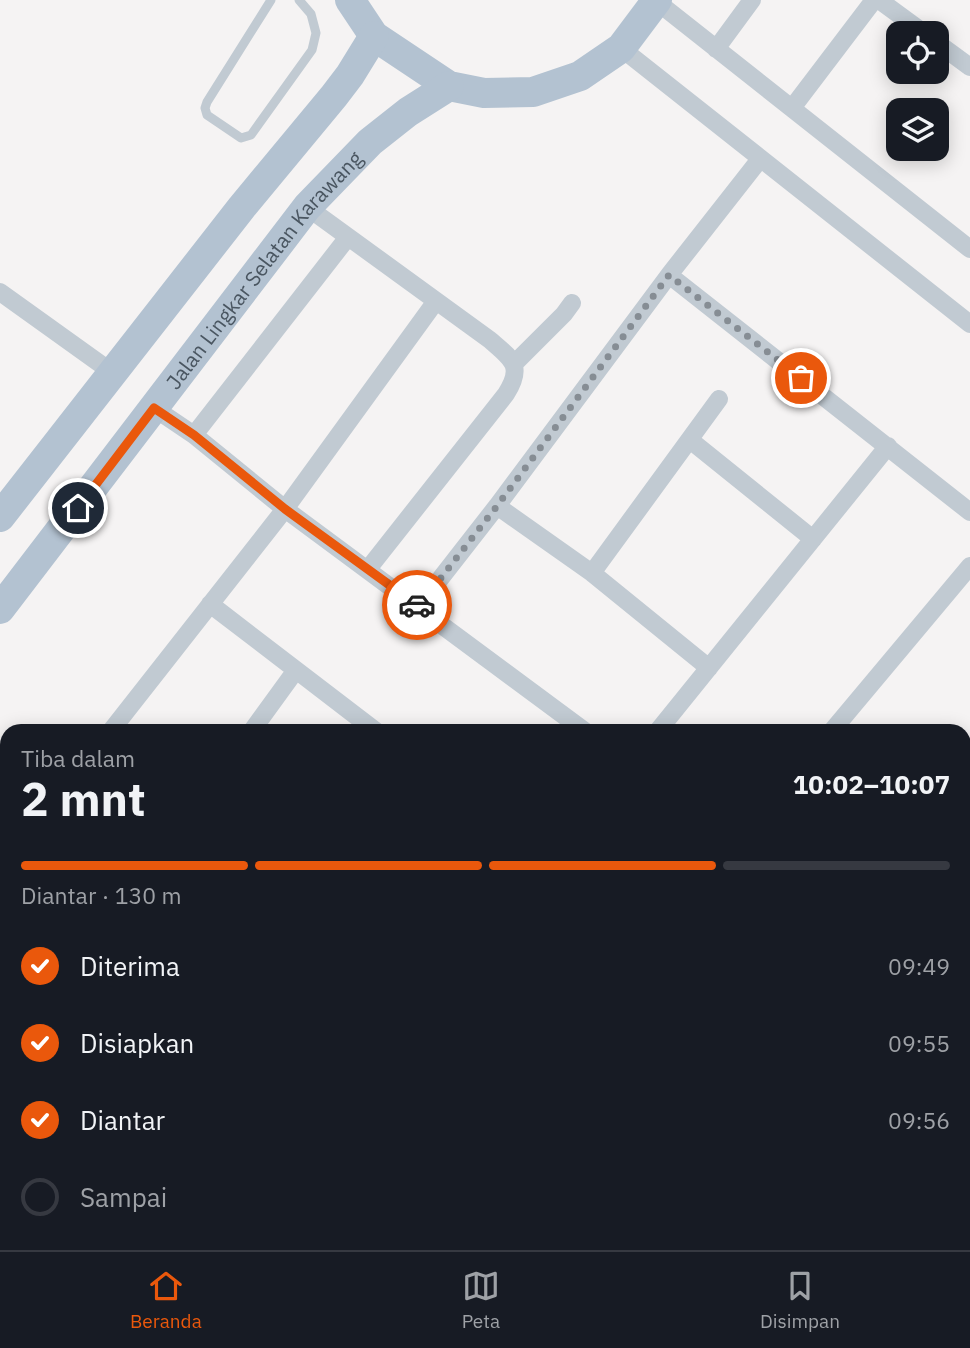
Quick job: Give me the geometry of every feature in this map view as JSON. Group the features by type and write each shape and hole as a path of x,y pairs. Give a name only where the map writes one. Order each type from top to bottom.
{"main road":[{"path":"350,0 374,36 449,86 484,93 533,92 580,76 621,48 657,1"},
{"path":"0,517 242,207 334,96 374,36"},
{"name":"Jalan Lingkar Selatan Karawang","path":"0,609 307,206 370,142 408,112 449,86"}],"street":[{"path":"716,49 752,0"},
{"path":"792,108 877,0 907,21"},
{"path":"657,1 970,249"},
{"path":"621,48 970,324"},
{"path":"949,52 970,67"},
{"path":"419,606 760,159"},
{"path":"307,206 490,340 513,364 515,378 506,394 368,569"},
{"path":"194,435 348,237"},
{"path":"669,275 970,512"},
{"path":"0,292 113,373"},
{"path":"116,724 285,509 436,301"},
{"path":"513,364 572,303"},
{"path":"592,573 719,399"},
{"path":"154,408 194,435 285,509 575,724"},
{"path":"690,440 813,539"},
{"path":"664,724 888,446"},
{"path":"497,506 592,573 709,668"},
{"path":"838,724 970,566"},
{"path":"210,604 367,724"},
{"path":"257,724 296,670"}],"lane":[{"path":"271,0 205,108 208,114 242,138 251,135 312,50 316,33 311,15 299,0"}],"way so far":[{"path":"417,605 419,606 497,506 669,275 801,378"}],"route":[{"path":"78,508 154,408 194,435 285,509 417,605"}]}
